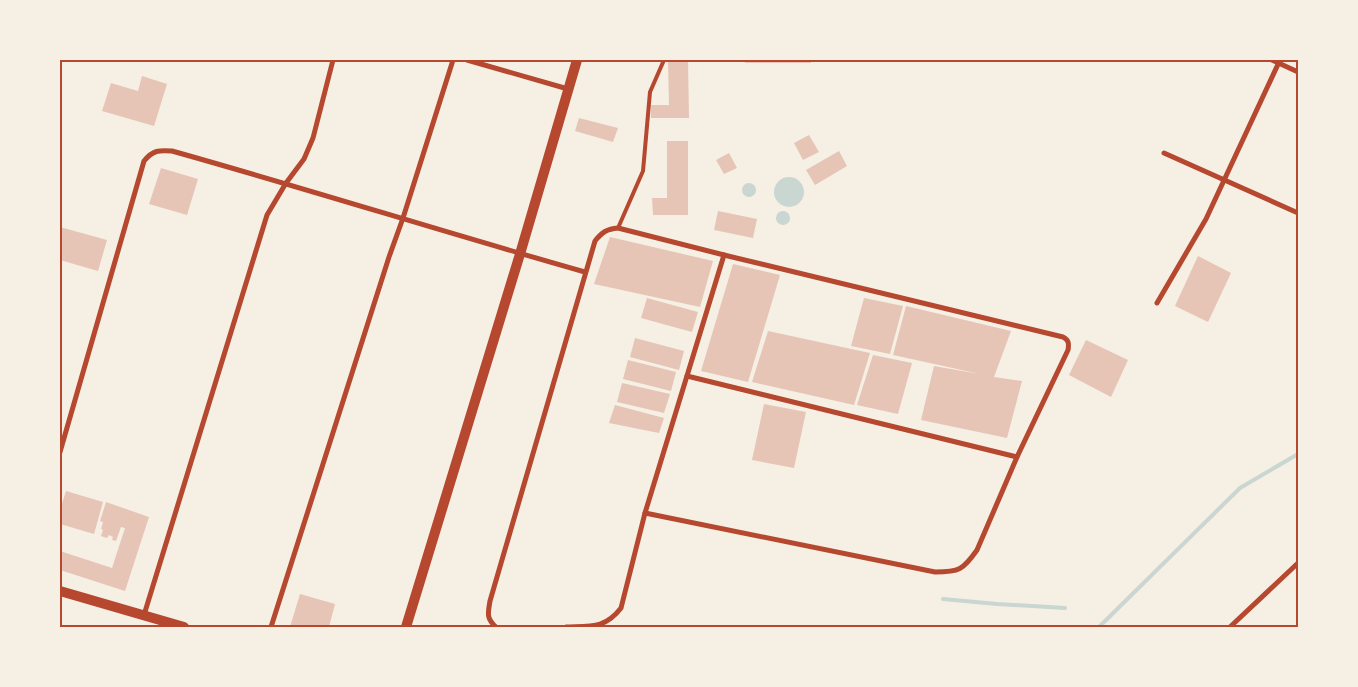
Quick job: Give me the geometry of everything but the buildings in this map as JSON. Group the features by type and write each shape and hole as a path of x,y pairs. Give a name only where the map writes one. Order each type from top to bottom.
{"main road":[{"path":"406,627 577,60"},
{"path":"60,591 184,627"}],"street":[{"path":"144,615 267,215 286,183 304,159 313,138 332,60"},
{"path":"271,627 453,60"},
{"path":"467,60 569,89"},
{"path":"1272,60 1279,61 1298,72"},
{"path":"1157,303 1206,219 1279,61"},
{"path":"60,452 144,161 150,154 160,150 172,151 286,183 585,272"},
{"path":"1164,153 1298,214"},
{"path":"496,627 490,621 488,614 490,601 585,272 595,241 607,229 618,228 1063,337 1068,342 1068,350 1017,457 977,550 968,563 958,570 934,572 645,513"},
{"path":"566,627 600,625 612,618 622,608 645,513 724,255"},
{"path":"687,376 1017,457"},
{"path":"1230,627 1298,563"}],"lane":[{"path":"618,228 643,171 650,92 664,60"}],"shaded area":[{"path":"789,177 795,178 803,186 803,198 795,206 789,207 783,206 775,198 774,192 775,186 783,178"},
{"path":"746,183 752,183 756,190 752,197 746,197 742,193 742,187"},
{"path":"780,211 786,211 790,218 786,225 780,225 776,221 776,215"}],"waterway":[{"path":"1099,627 1240,488 1298,454"},
{"path":"943,599 1065,608"}]}
